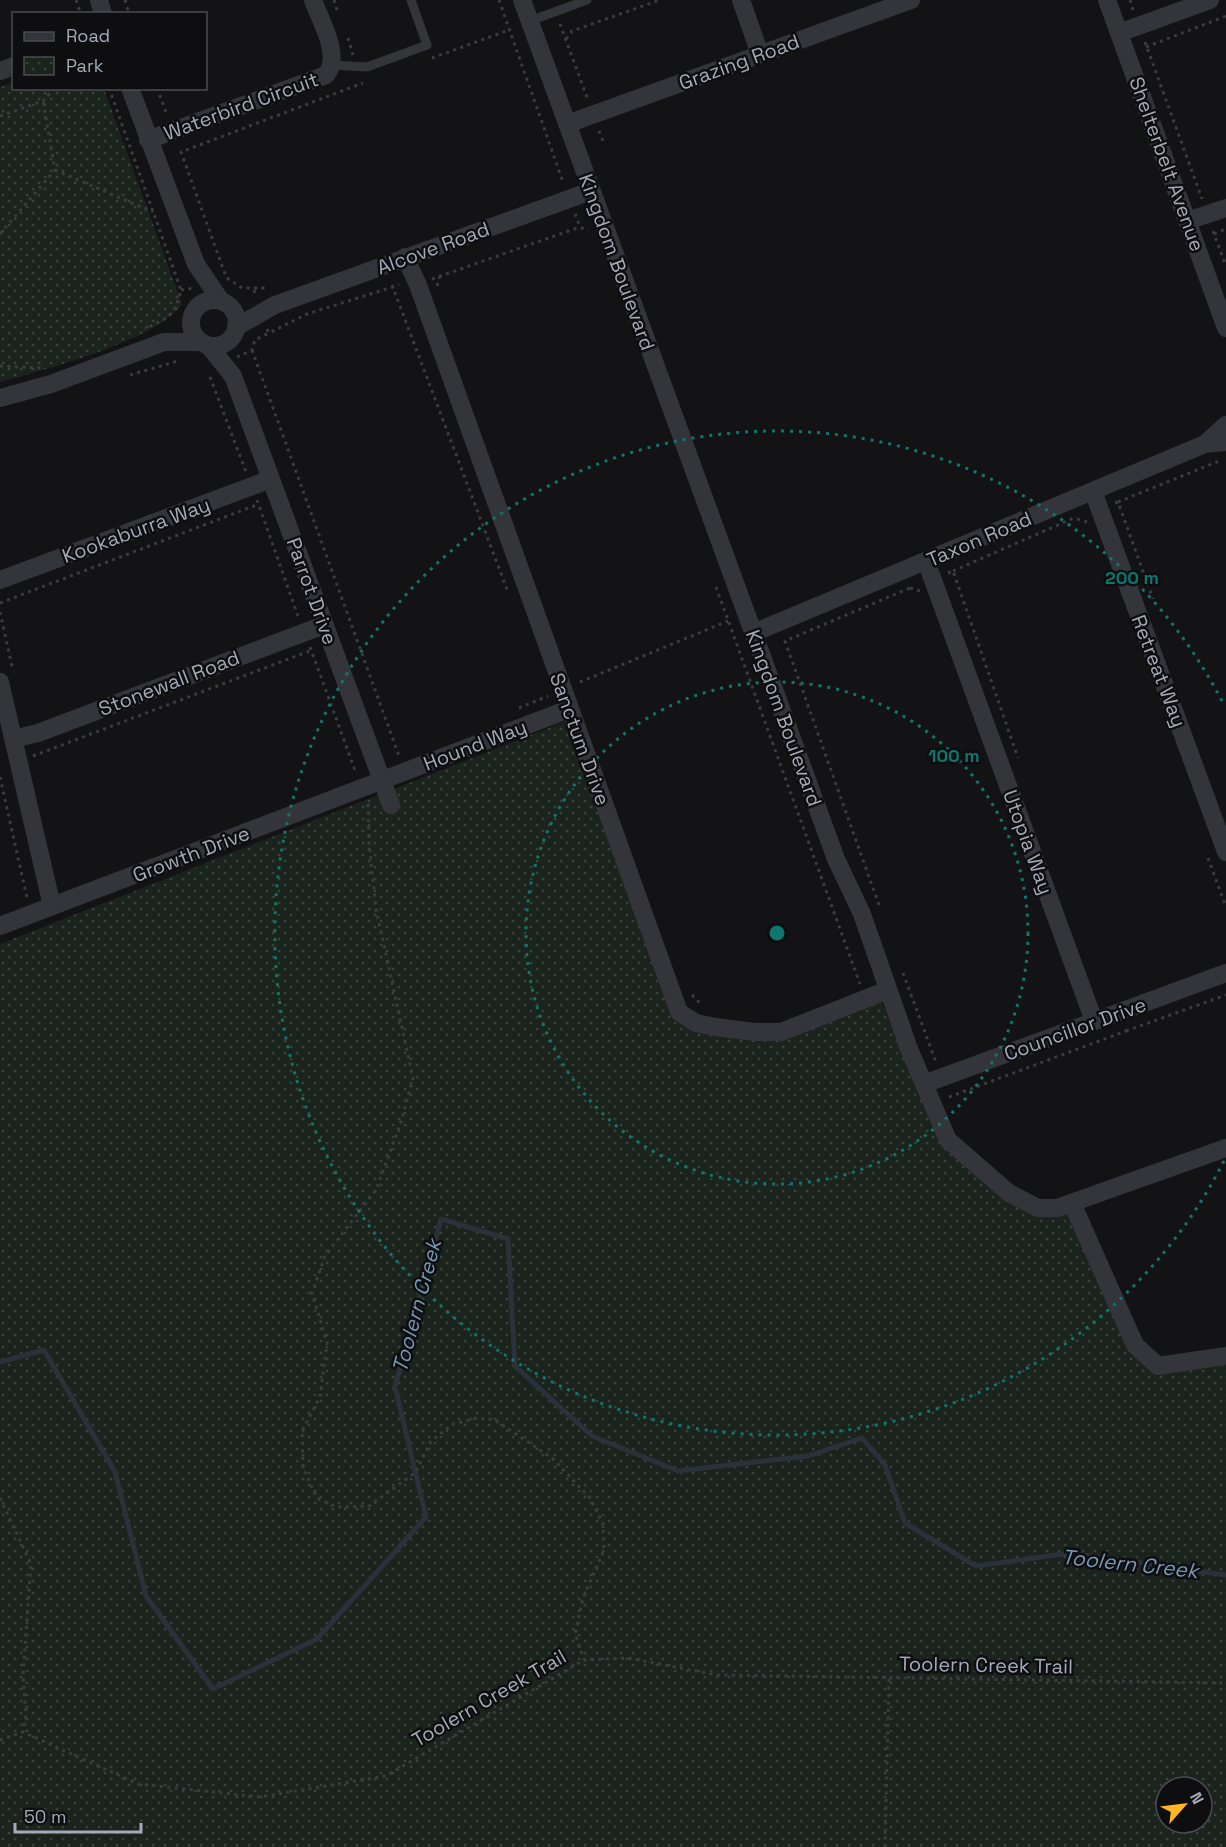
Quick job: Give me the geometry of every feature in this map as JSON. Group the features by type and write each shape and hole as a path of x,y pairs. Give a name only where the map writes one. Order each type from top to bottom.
{"street":[{"name":"Waterbird Circuit","path":"148,140 320,78 332,65 331,51 313,0"},
{"name":"Kingdom Boulevard","path":"522,0 836,859 862,914 924,1084 948,1140 1009,1193 1038,1208 1058,1208 1226,1148"},
{"path":"741,0 760,54"},
{"name":"Grazing Road","path":"567,124 590,107 760,54 911,0"},
{"name":"Shelterbelt Avenue","path":"1107,0 1226,328"},
{"path":"1119,33 1210,0"},
{"path":"131,90 196,264 224,303 236,315 235,332 222,344 164,342"},
{"name":"Alcove Road","path":"235,332 275,305 591,191"},
{"path":"1187,222 1226,208"},
{"name":"Sanctum Drive","path":"405,258 418,285 561,712 679,1012 696,1023 715,1027 754,1032 781,1032 886,983"},
{"path":"196,264 193,331 205,344"},
{"path":"0,398 51,384 164,342 207,302 224,303"},
{"name":"Alcove Road","path":"224,303 275,305"},
{"name":"Parrot Drive","path":"233,376 235,332"},
{"name":"Parrot Drive","path":"205,344 233,376 391,805"},
{"path":"1205,444 1226,424"},
{"path":"1205,444 1226,442"},
{"name":"Taxon Road","path":"753,633 1205,444"},
{"name":"Kookaburra Way","path":"0,580 255,495 271,479"},
{"name":"Retreat Way","path":"1093,491 1226,852"},
{"name":"Utopia Way","path":"926,561 1094,1021"},
{"name":"Stonewall Road","path":"13,739 38,733 324,625"},
{"path":"0,682 52,906"},
{"name":"Hound Way","path":"382,780 561,712"},
{"name":"Growth Drive","path":"0,926 382,780"},
{"name":"Councillor Drive","path":"924,1084 939,1070 1094,1021 1226,974"},
{"path":"1072,1203 1135,1345 1158,1366 1226,1356"}],"lane":[{"path":"332,65 366,67 427,45 411,0"},
{"path":"530,21 587,0"}],"path":[{"path":"499,0 580,227 592,234"},
{"path":"566,39 572,31 660,0"},
{"path":"1130,0 1226,266"},
{"path":"555,12 603,141"},
{"path":"1127,55 1226,16"},
{"path":"210,284 226,277 181,152 363,82"},
{"path":"0,116 43,101 52,90"},
{"path":"110,90 181,290 172,315 143,330"},
{"path":"158,90 168,116"},
{"path":"590,107 598,96"},
{"path":"43,101 55,170"},
{"path":"55,170 154,213"},
{"path":"0,234 55,170"},
{"path":"1214,234 1226,229"},
{"path":"392,285 510,596"},
{"path":"252,350 399,756"},
{"path":"0,366 41,368 51,364"},
{"path":"206,367 368,803 369,843 376,909 413,1078 401,1122 376,1190 325,1256 312,1293 327,1343 320,1397 303,1431 303,1468 317,1498 336,1507 369,1506 415,1473 431,1441 453,1424 477,1418 495,1420 552,1458 590,1498 603,1524 604,1550 583,1598 575,1634 584,1660"},
{"path":"1118,502 1204,466 1226,460"},
{"path":"0,603 255,495"},
{"path":"713,576 860,985 886,983 901,969 951,1102"},
{"path":"910,588 921,591"},
{"path":"580,682 728,621"},
{"path":"785,641 882,915"},
{"path":"32,757 312,650"},
{"path":"543,685 561,712"},
{"path":"0,777 27,899"},
{"path":"1125,1031 1226,995"},
{"path":"939,1070 946,1058"},
{"path":"0,1498 31,1564 23,1675 26,1714 23,1732 0,1740"},
{"name":"Toolern Creek Trail","path":"23,1732 138,1784 260,1797 386,1776 584,1660 628,1658 717,1675 1226,1683"},
{"path":"885,1847 889,1679"}],"green space":[{"path":"12,82 12,90 104,90 182,304 169,317 150,330 125,341 71,362 0,382 0,87"},
{"path":"564,722 673,1014 698,1033 778,1035 880,997 896,1039 945,1143 1006,1198 1070,1208 1157,1373 1226,1362 1226,1847 0,1847 0,944"}],"waterway":[{"name":"Toolern Creek","path":"0,1362 44,1350 115,1472 146,1596 213,1689 317,1639 426,1517 395,1387 441,1219 508,1239 515,1366 592,1436 678,1471 808,1456 862,1438 885,1465 905,1523 976,1566 1070,1553 1226,1575"}]}
